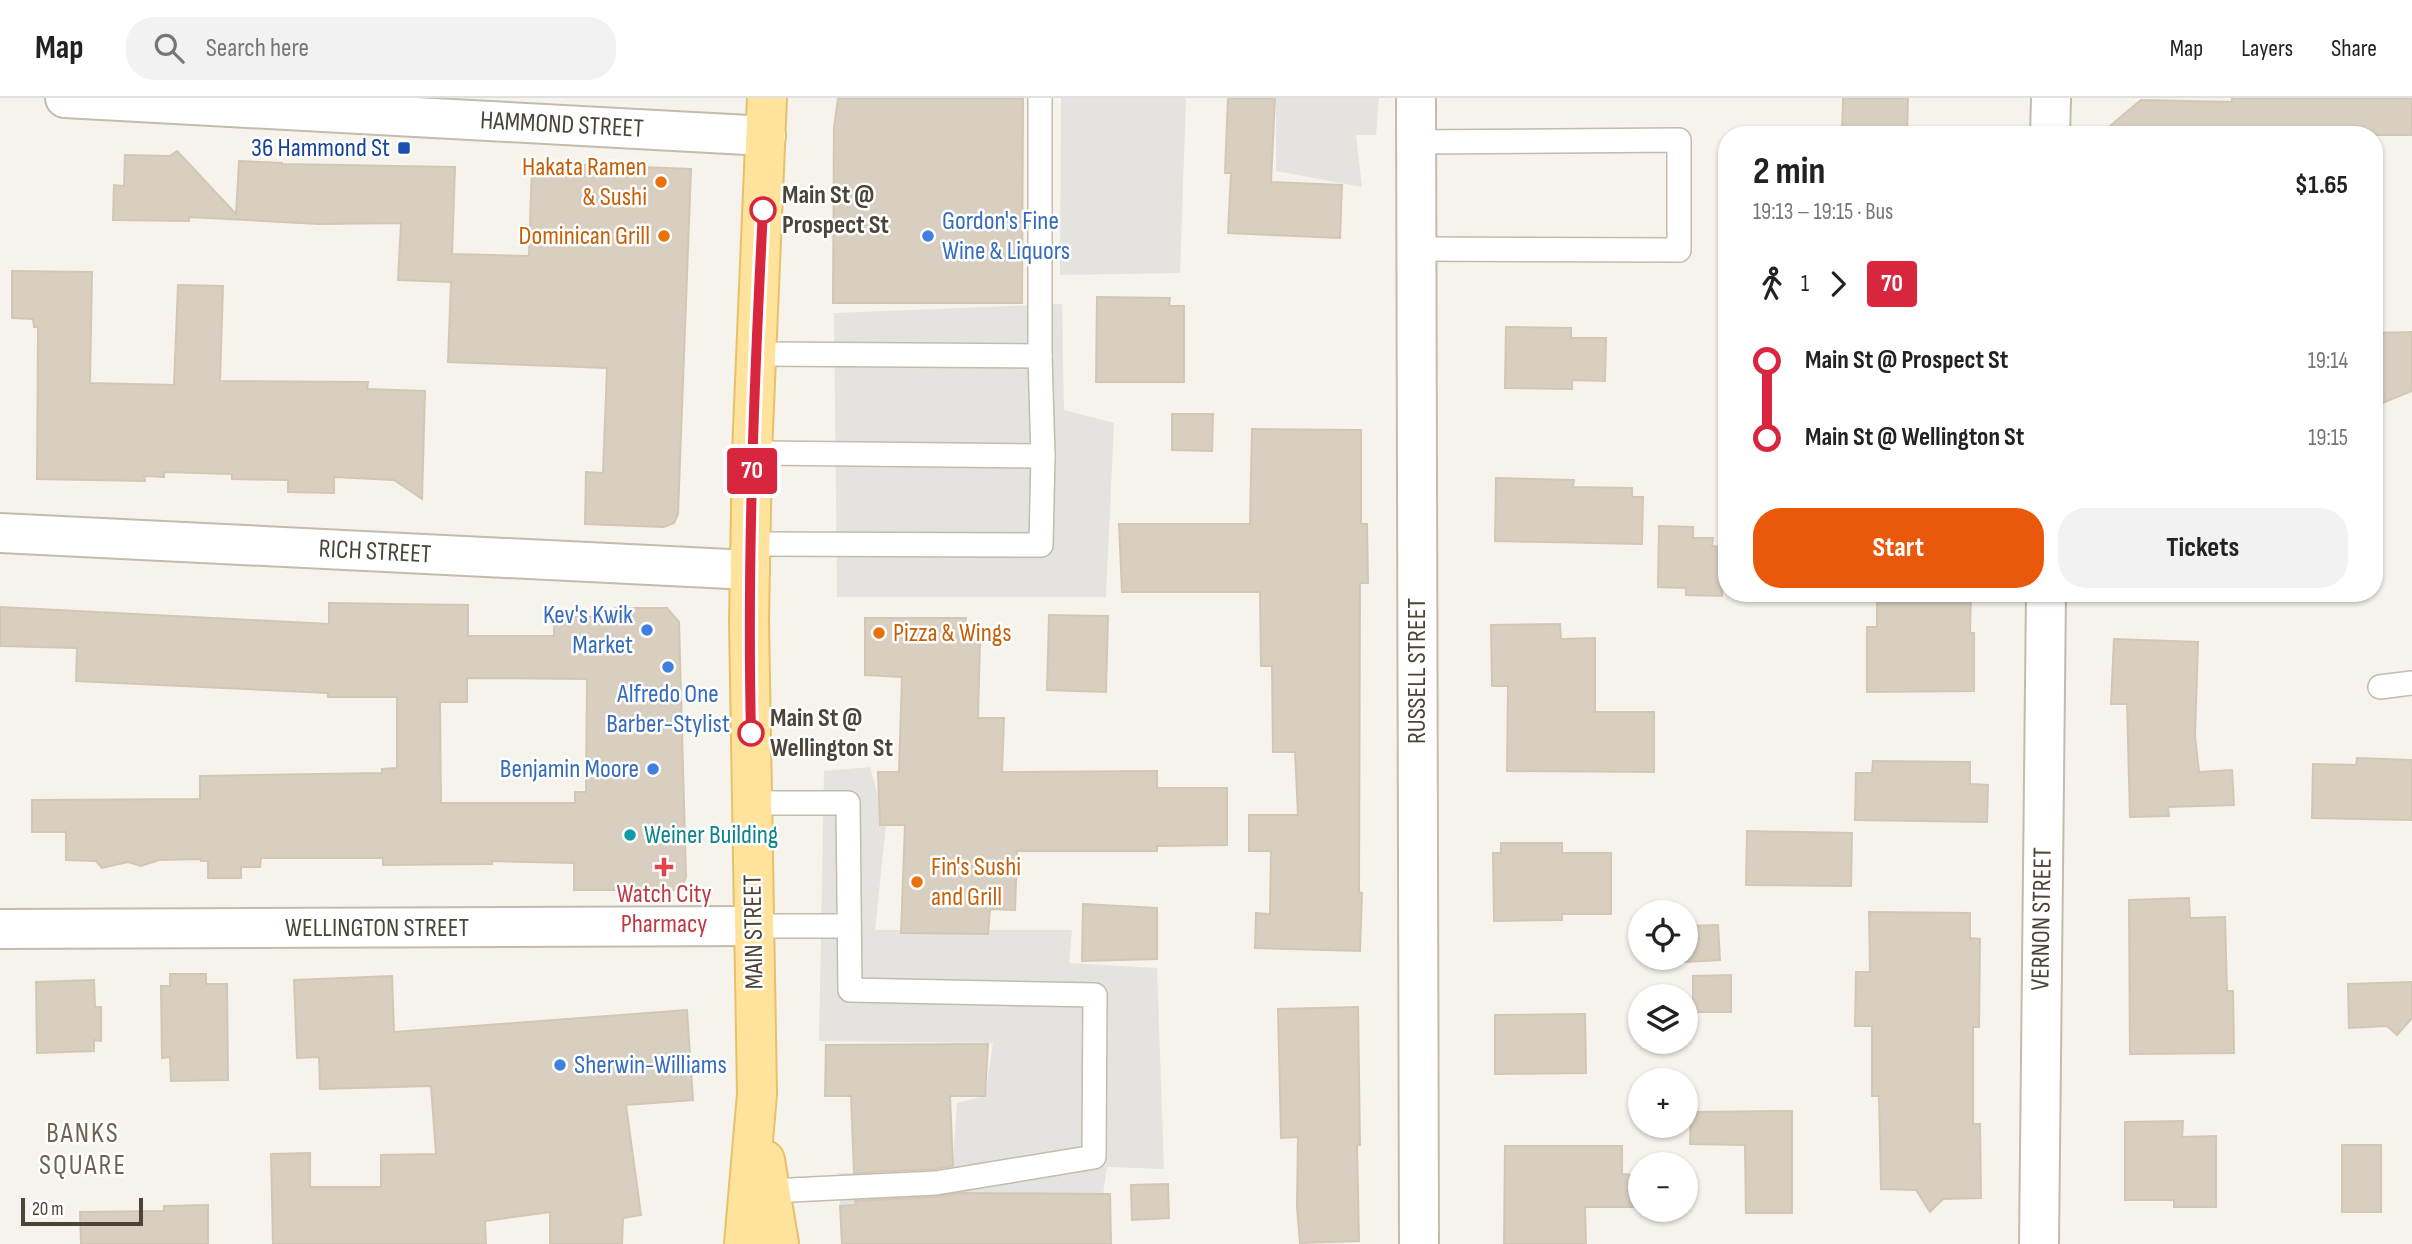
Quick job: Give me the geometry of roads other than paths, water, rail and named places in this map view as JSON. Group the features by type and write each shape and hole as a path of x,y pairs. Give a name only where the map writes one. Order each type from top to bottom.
{"main road":[{"name":"MAIN STREET","path":"744,1244 757,1094 750,557 768,98"},
{"name":"MAIN STREET","path":"757,1094 779,1244"}],"street":[{"name":"HAMMOND STREET","path":"65,98 766,136"},
{"name":"RUSSELL STREET","path":"1416,98 1419,1244"},
{"path":"2050,126 2051,98"},
{"name":"RICH STREET","path":"0,533 750,557"},
{"name":"VERNON STREET","path":"2039,1244 2046,602"},
{"name":"WELLINGTON STREET","path":"0,929 754,926"}],"lane":[{"path":"750,557 1041,545 1043,456 1040,356 1040,98"},
{"path":"1416,142 1679,140 1679,250 1416,249"},
{"path":"756,354 1040,356"},
{"path":"752,453 1043,456"},
{"path":"2380,687 2412,683"},
{"path":"752,803 848,803 850,990 1095,995 1094,1157 936,1184 770,1191"},
{"path":"754,926 849,926"}],"place":[{"name":"36 Hammond St","path":"404,148"},
{"name":"Hakata Ramen & Sushi","path":"661,182"},
{"name":"Main St @ Prospect St","path":"763,210"},
{"name":"Dominican Grill","path":"664,236"},
{"name":"Gordon's Fine Wine & Liquors","path":"928,236"},
{"name":"Kev's Kwik Market","path":"647,630"},
{"name":"Pizza & Wings","path":"879,633"},
{"name":"Alfredo One Barber-Stylist","path":"668,667"},
{"name":"Main St @ Wellington St","path":"751,733"},
{"name":"Benjamin Moore","path":"653,769"},
{"name":"Weiner Building","path":"630,835"},
{"name":"Watch City Pharmacy","path":"664,867"},
{"name":"Fin's Sushi and Grill","path":"917,882"},
{"name":"Sherwin-Williams","path":"560,1065"}],"district":[{"name":"BANKS SQUARE","path":"83,1149"}]}
